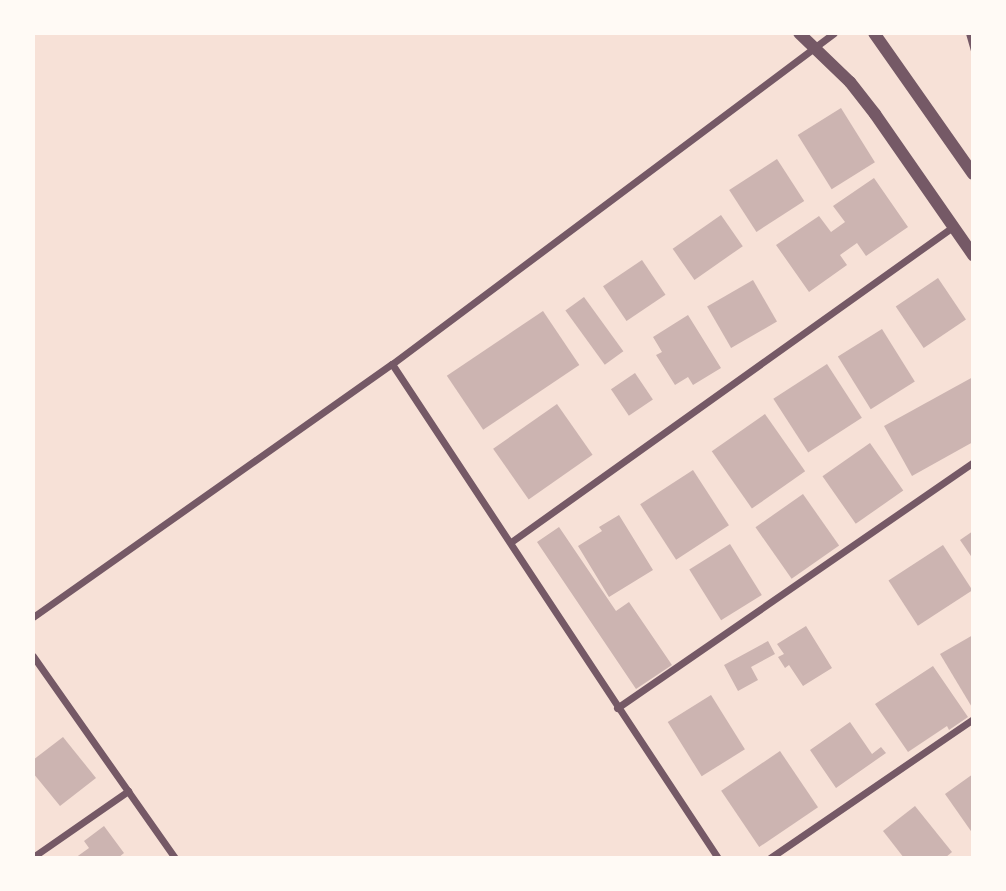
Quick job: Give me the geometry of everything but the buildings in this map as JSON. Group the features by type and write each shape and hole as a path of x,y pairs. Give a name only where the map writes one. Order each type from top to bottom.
{"street":[{"path":"799,33 850,82 973,255"},
{"path":"33,617 392,364 834,33"},
{"path":"874,33 973,174"},
{"path":"511,542 954,226"},
{"path":"392,364 718,858"},
{"path":"617,708 973,462"},
{"path":"33,656 175,858"},
{"path":"770,858 973,719"},
{"path":"33,857 128,791"}],"lane":[{"path":"968,33 973,51"}]}
